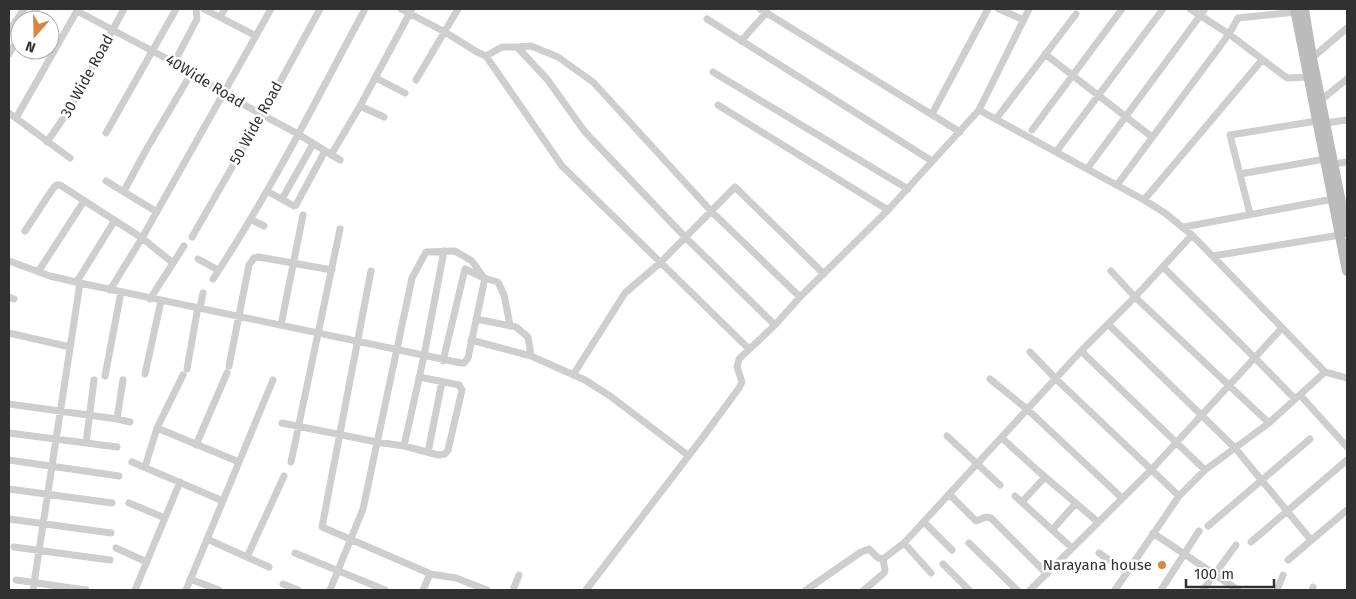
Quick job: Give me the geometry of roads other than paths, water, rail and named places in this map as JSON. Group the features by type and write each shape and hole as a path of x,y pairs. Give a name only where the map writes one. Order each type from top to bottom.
{"main road":[{"path":"1298,10 1312,58 1321,100 1321,122"},
{"path":"1298,10 1309,77 1329,162 1341,201 1347,271"}],"street":[{"path":"9,31 24,9"},
{"name":"30 Wide Road","path":"47,142 69,110 124,9"},
{"path":"106,133 176,9"},
{"path":"174,62 197,19 196,9"},
{"path":"204,9 256,36"},
{"path":"220,17 225,9"},
{"path":"110,290 157,212 271,9"},
{"name":"50 Wide Road","path":"192,237 320,9"},
{"path":"213,279 267,191 365,9"},
{"path":"401,9 410,11 486,56 562,166 749,349"},
{"path":"416,80 458,9"},
{"path":"932,114 988,9"},
{"path":"1000,9 1024,20"},
{"path":"586,590 739,388 742,382 737,367 738,359 775,325 800,297 888,210 979,110 1029,9"},
{"path":"1032,130 1122,9"},
{"path":"1056,152 1164,9"},
{"path":"1190,9 1203,12 1287,78 1309,77"},
{"path":"16,118 78,10"},
{"name":"40Wide Road","path":"78,10 192,72 224,94 298,134 340,160"},
{"path":"741,40 763,10 960,132"},
{"path":"1117,185 1229,34 1238,18 1298,10"},
{"path":"267,191 294,206 296,205 360,106 410,11"},
{"path":"1087,169 1203,12"},
{"path":"996,119 1076,14"},
{"path":"707,19 932,161"},
{"path":"1312,58 1347,28"},
{"path":"486,56 502,47 531,46 558,57 593,82 711,211 800,297"},
{"path":"517,47 547,79 585,132 685,237 775,325"},
{"path":"1045,54 1152,137"},
{"path":"1144,200 1262,60"},
{"path":"124,191 192,72"},
{"path":"713,72 908,189"},
{"path":"376,78 405,93"},
{"path":"1321,100 1347,79"},
{"path":"718,105 888,210"},
{"path":"360,106 384,117"},
{"path":"979,110 1165,213 1184,227 1325,372 1347,378"},
{"path":"9,113 70,158"},
{"path":"1250,214 1230,135 1347,120"},
{"path":"282,199 313,144"},
{"path":"1240,174 1329,162 1347,162"},
{"path":"106,181 157,212"},
{"path":"25,231 57,185 64,187 142,238 173,263"},
{"path":"573,375 625,293 661,262 735,187 824,274"},
{"path":"38,272 84,201"},
{"path":"1184,227 1250,214 1341,201"},
{"path":"281,325 303,215"},
{"path":"250,219 264,226"},
{"path":"33,586 78,283 115,220"},
{"path":"291,462 340,229"},
{"path":"1213,256 1344,234"},
{"path":"883,560 904,543 924,522 1081,351 1135,297 1192,235"},
{"path":"150,298 184,246"},
{"path":"404,446 424,356 444,251"},
{"path":"9,261 38,272 78,283 160,301 199,308 357,342 396,350 443,360 461,363 464,363 468,358 485,278 472,261 455,251 426,252 412,278 396,350 363,509 330,590"},
{"path":"196,445 228,369 250,265 254,258 259,257 332,270"},
{"path":"198,259 218,270"},
{"path":"1163,267 1347,446"},
{"path":"443,360 465,269 498,282 504,296 510,326"},
{"path":"371,271 322,527 430,574 456,578 488,590"},
{"path":"1111,271 1135,297 1269,423"},
{"path":"105,376 120,292"},
{"path":"144,468 157,428 185,372 203,293"},
{"path":"145,374 160,301"},
{"path":"476,319 516,327 528,336 531,356"},
{"path":"1108,324 1235,448 1311,540"},
{"path":"1030,590 1151,470 1282,328"},
{"path":"9,333 70,347"},
{"path":"471,340 531,356 585,380 610,396 689,456"},
{"path":"1081,351 1205,470"},
{"path":"1030,352 1179,496"},
{"path":"1115,590 1179,496 1205,470 1269,423 1325,372"},
{"path":"282,424 404,446 438,455 444,454 448,450 462,390 459,386 419,377"},
{"path":"990,379 1028,410 1122,498"},
{"path":"86,444 94,380"},
{"path":"117,419 123,380"},
{"path":"186,590 272,380"},
{"path":"428,452 442,382"},
{"path":"9,404 130,422"},
{"path":"157,428 239,462"},
{"path":"9,433 117,448"},
{"path":"947,436 1000,486"},
{"path":"1002,438 1098,522"},
{"path":"1208,526 1262,482 1310,439"},
{"path":"9,460 119,476"},
{"path":"1251,542 1347,460"},
{"path":"132,462 223,501"},
{"path":"247,557 284,476"},
{"path":"1022,502 1045,477"},
{"path":"136,590 180,482"},
{"path":"9,489 112,503"},
{"path":"949,494 976,521 986,517 991,518 1047,574"},
{"path":"1015,496 1072,548"},
{"path":"129,503 165,518"},
{"path":"1052,530 1076,503"},
{"path":"1288,560 1347,510"},
{"path":"9,519 111,533"},
{"path":"924,522 952,550"},
{"path":"1160,590 1199,531"},
{"path":"1153,533 1238,590"},
{"path":"207,538 269,567"},
{"path":"904,543 931,572"},
{"path":"969,543 1017,590"},
{"path":"1202,590 1236,545"},
{"path":"14,548 110,560"},
{"path":"116,548 147,562"},
{"path":"806,590 861,552 869,549 878,558 883,560"},
{"path":"295,552 386,590"},
{"path":"1099,553 1127,572"},
{"path":"864,590 884,573 883,560"},
{"path":"943,564 968,590"},
{"path":"423,590 430,574"},
{"path":"513,590 519,575"},
{"path":"1278,590 1283,575"},
{"path":"190,579 219,590"},
{"path":"16,580 33,586 86,590"},
{"path":"283,584 298,590"}],"place":[{"name":"Narayana house","path":"1162,565"}]}
